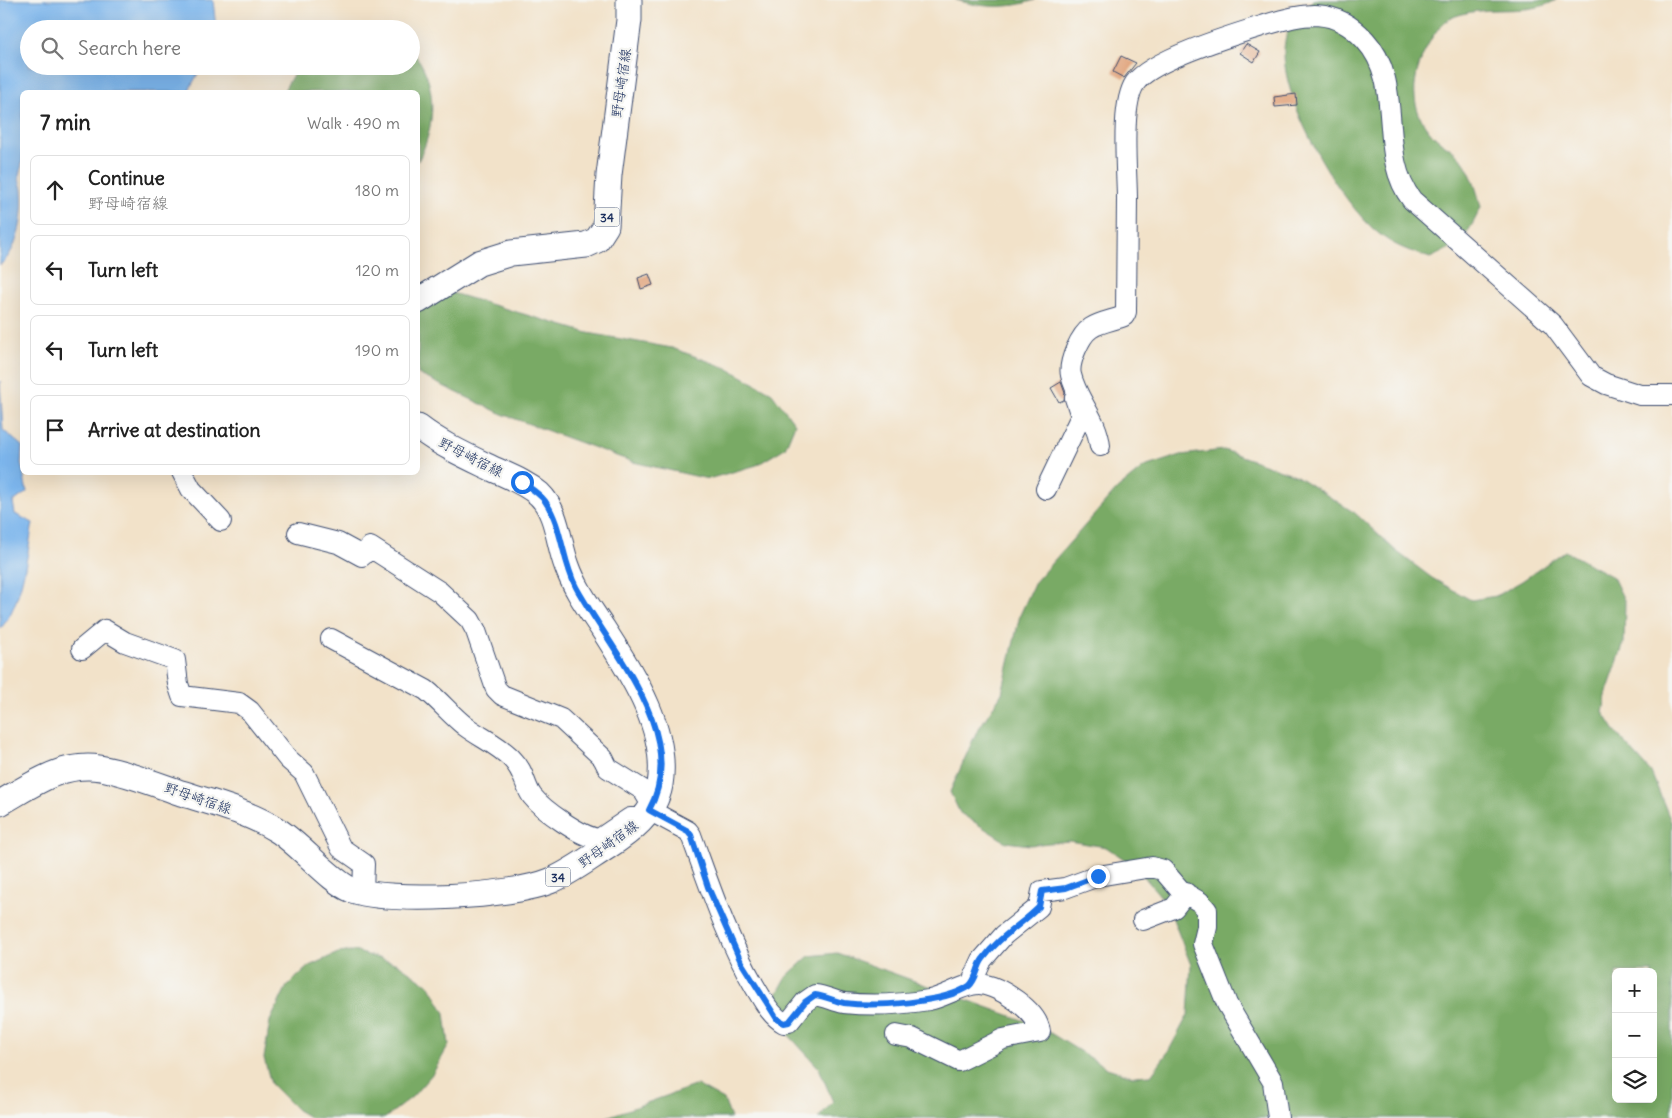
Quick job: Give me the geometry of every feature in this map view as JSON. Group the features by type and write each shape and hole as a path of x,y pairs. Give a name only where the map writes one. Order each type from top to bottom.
{"main road":[{"name":"野母崎宿線","path":"420,300 479,264 512,253 586,246 603,234 606,226 608,176 629,20 629,0"},
{"name":"野母崎宿線","path":"0,802 49,774 89,768 114,772 250,816 279,831 344,885 362,892 415,896 471,895 510,892 533,887 568,872 627,834 649,811 660,785 660,753 651,716 625,664 576,586 562,551 557,529 545,501 522,482 462,454 420,428"}],"street":[{"path":"1046,489 1081,416 1070,384 1070,374 1076,347 1084,334 1092,327 1124,316 1126,312 1125,145 1129,105 1134,84 1157,67 1194,49 1286,19 1317,14 1336,18 1352,27 1372,48 1385,79 1394,162 1402,188 1412,200 1553,325 1591,376 1606,384 1640,395 1672,395"},
{"path":"1070,374 1098,429 1100,446"},
{"path":"184,475 191,489 221,521"},
{"path":"298,533 338,543 362,556 370,547 440,592 470,620 476,631 496,689 510,699 531,705 561,719 603,758 608,768 643,790 649,811 688,831 708,887 741,962 773,1014 784,1023 789,1022 805,1002 815,995 844,1002 874,1004 929,1000 971,984 994,988 1014,999 1036,1021 1040,1032 1003,1039 959,1061 912,1038 896,1035"},
{"path":"82,648 105,630 125,642 175,660 178,684 182,696 239,703 250,711 288,759 304,773 341,848 364,864 362,892"},
{"path":"331,639 426,690 439,700 467,727 490,740 512,759 524,774 532,795 548,811 584,834 599,839 630,818 649,811"},
{"path":"971,984 982,960 1004,935 1039,907 1042,891 1066,888 1098,876 1152,867 1163,870 1186,893 1200,902 1207,910 1207,927 1203,944 1227,1004 1273,1082 1278,1118"},
{"path":"1143,920 1174,908 1186,893"}],"green space":[{"path":"956,0 1035,0 1015,5 996,6 976,5"},
{"path":"1313,0 1556,0 1532,8 1476,11 1449,19 1438,29 1424,53 1416,76 1415,98 1417,109 1428,129 1437,139 1458,155 1466,166 1475,186 1481,207 1467,233 1456,244 1441,253 1430,258 1399,246 1382,236 1365,221 1348,200 1330,175 1314,146 1300,117 1290,89 1285,63 1285,41 1289,29"},
{"path":"420,62 430,89 432,104 431,119 424,148 420,157 420,90 284,90 293,75 420,75"},
{"path":"420,284 588,333 672,348 727,368 772,393 795,424 785,448 757,465 708,479 633,462 502,414 420,375"},
{"path":"1224,450 1295,475 1355,513 1396,551 1432,578 1471,600 1496,596 1522,581 1565,551 1613,577 1625,602 1624,643 1607,692 1603,712 1617,734 1651,772 1672,824 1672,1118 818,1118 833,1102 819,1068 785,1031 776,996 787,976 809,956 837,953 1039,1026 1107,1068 1132,1076 1151,1075 1168,1052 1188,1015 1191,965 1167,904 1136,867 1106,847 1069,841 1030,845 1006,842 960,813 950,792 976,733 1002,693 1020,615 1035,582 1117,489 1144,467 1181,455"},
{"path":"354,951 398,964 430,986 445,1013 449,1045 433,1073 412,1097 385,1118 311,1118 297,1110 271,1084 264,1058 270,1021 287,986 309,966 338,953"},
{"path":"697,1085 724,1100 731,1118 604,1118"}],"water":[{"path":"0,0 213,0 215,20 20,20 20,75 197,75 189,90 20,90 20,226 12,250 0,265"},
{"path":"0,381 3,430 20,444 20,475 23,475 27,492 13,502 15,514 33,523 19,594 14,607 0,629"}],"building":[{"path":"1246,44 1260,52 1254,62 1240,53"},
{"path":"1121,56 1136,63 1124,78 1113,72"},
{"path":"1296,94 1297,105 1275,107 1274,97"},
{"path":"649,274 653,285 641,289 638,278"},
{"path":"1061,382 1065,393 1064,400 1059,402 1051,388"}],"route":[{"path":"522,482 538,493 550,510 562,551 576,586 625,664 651,716 660,753 660,785 649,810 688,831 691,835 708,887 741,962 777,1019 784,1023 789,1022 805,1002 815,995 844,1002 874,1004 929,1000 963,989 971,984 982,960 1004,935 1028,918 1039,907 1042,891 1066,888 1098,876"}]}
